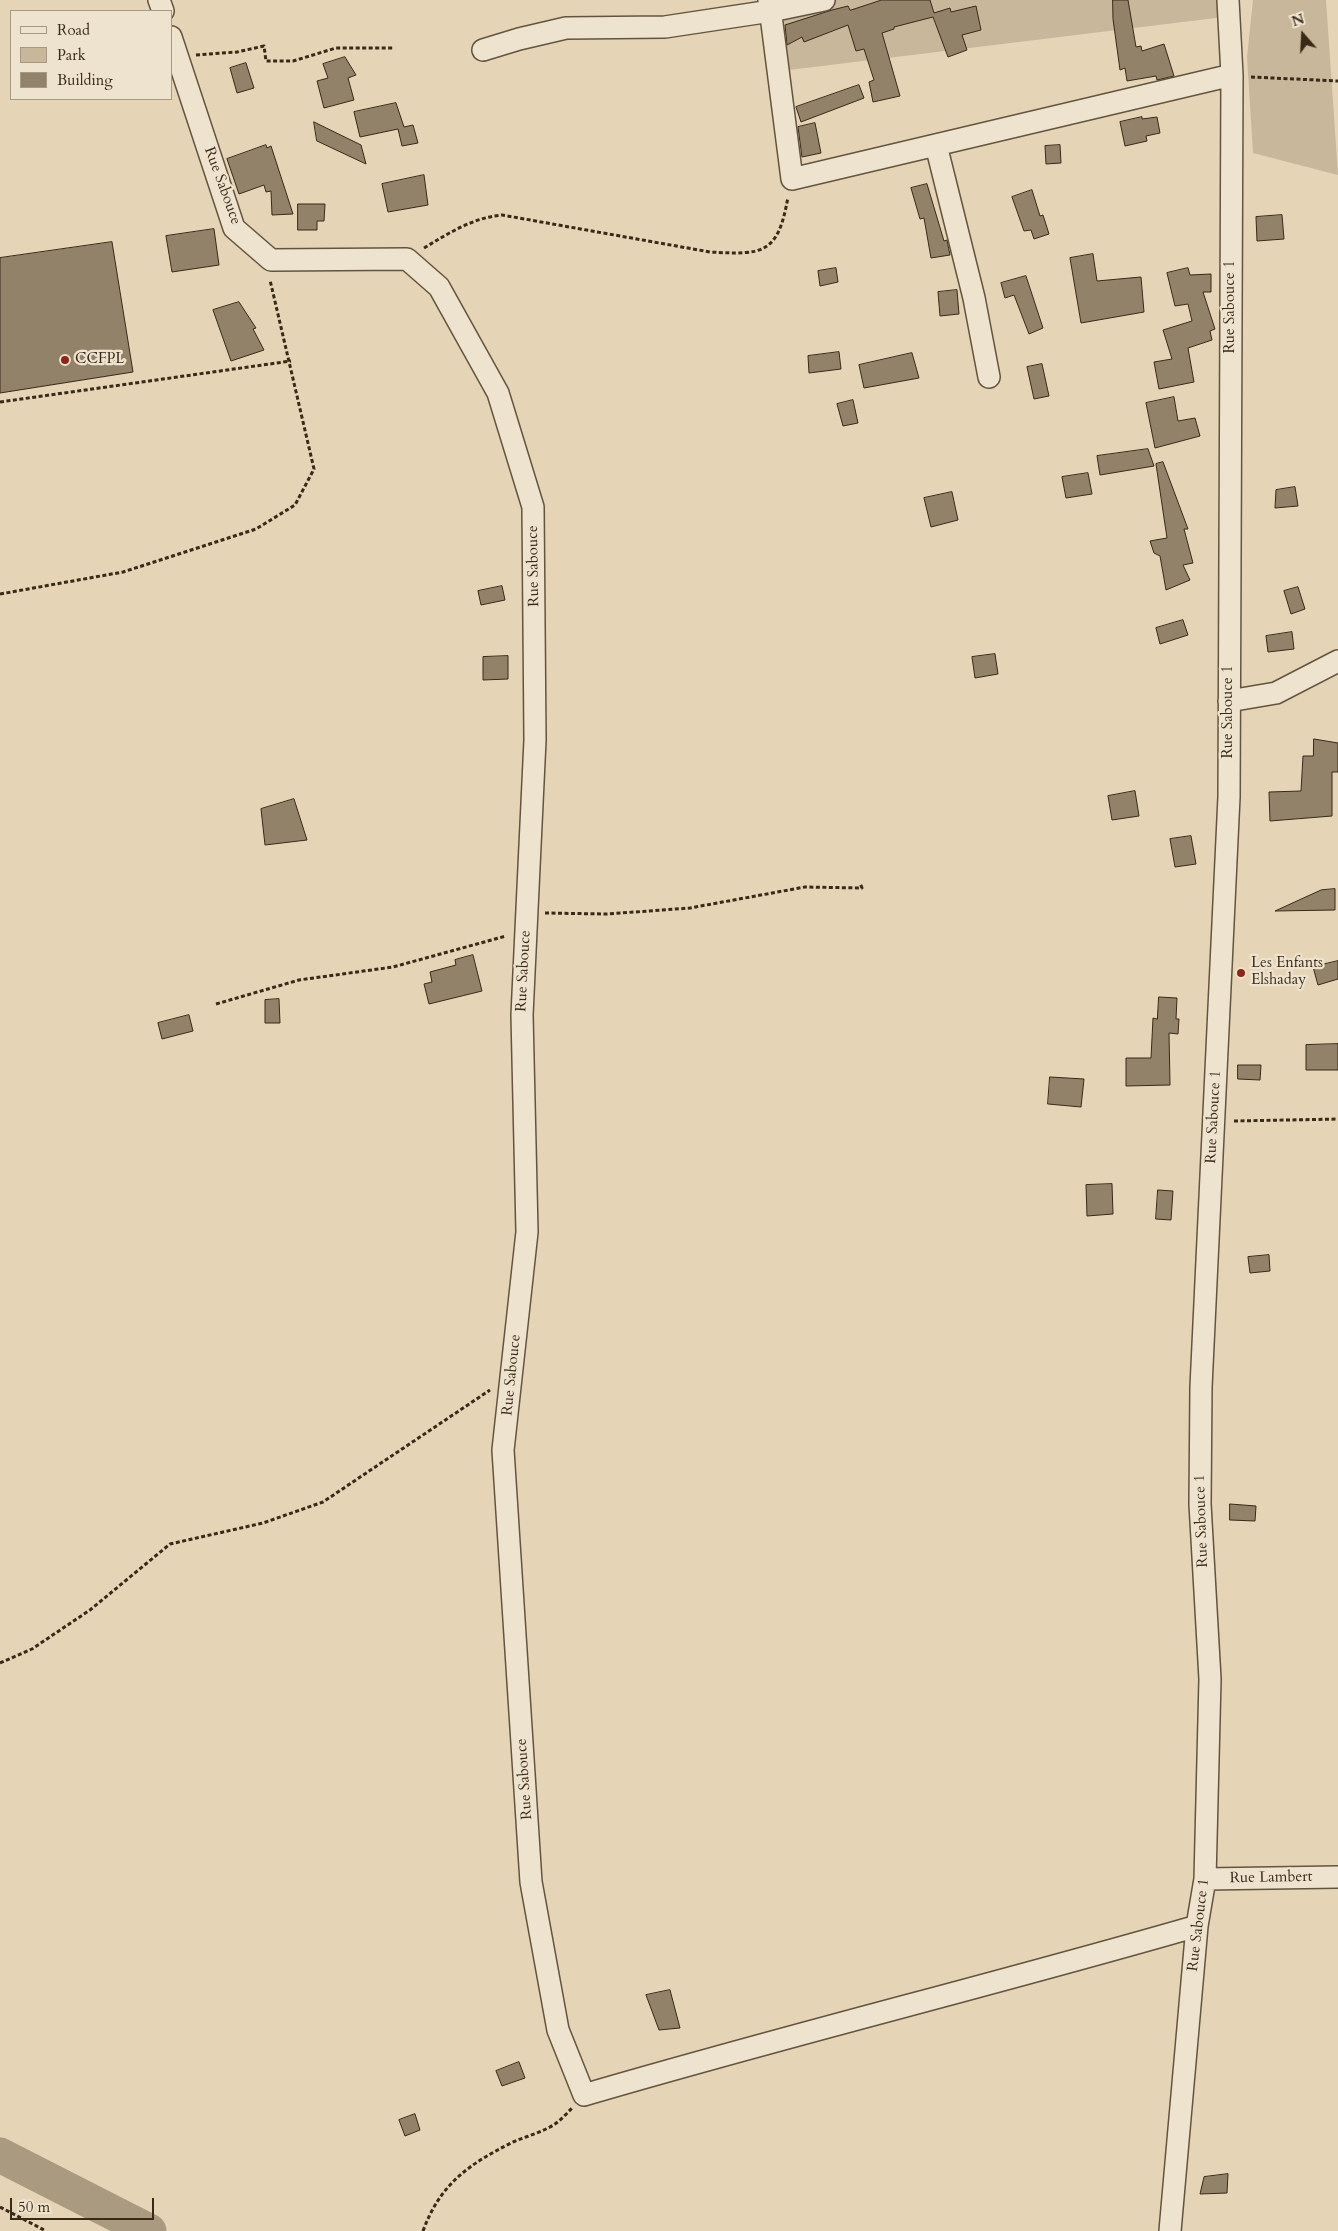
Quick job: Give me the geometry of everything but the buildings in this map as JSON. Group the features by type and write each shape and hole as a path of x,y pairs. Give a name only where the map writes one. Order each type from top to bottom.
{"street":[{"path":"483,50 518,39 566,28 665,27 770,6 824,0"},
{"name":"Rue Sabouce 1","path":"1170,2231 1197,1926 1205,1879 1210,1679 1200,1504 1200,1445 1228,797 1232,75 1228,0"},
{"path":"770,6 792,179 1232,75"},
{"name":"Rue Sabouce","path":"174,46 234,228 271,260"},
{"path":"936,145 974,298 989,377"},
{"path":"271,260 407,259"},
{"name":"Rue Sabouce","path":"407,259 439,287 498,393 533,507 535,740 522,1015 528,1232 504,1450 531,1882 558,2030 584,2095"},
{"path":"1229,701 1276,693 1338,661"},
{"name":"Rue Lambert","path":"1205,1879 1338,1877"},
{"path":"584,2095 737,2050 930,2001 1197,1926"}],"path":[{"path":"174,46 237,52 264,46 266,61 293,62 336,48 394,48"},
{"path":"1232,75 1338,81"},
{"path":"407,259 455,229 476,220 502,215 710,252 745,254 766,249 776,237 784,221 792,179"},
{"path":"0,594 123,572 256,529 295,505 314,469 291,361 269,276 271,260"},
{"path":"0,402 291,361"},
{"path":"216,1004 299,980 393,967 526,922 690,908 805,887 862,888 860,883"},
{"path":"1213,1121 1338,1119"},
{"path":"0,1664 32,1649 90,1610 170,1544 263,1523 323,1502 486,1390 510,1389"},
{"path":"423,2231 430,2212 443,2191 466,2168 513,2142 556,2124 584,2095"},
{"path":"0,2207 46,2231"}],"green space":[{"path":"782,0 1231,0 1232,16 789,70"},
{"path":"1253,0 1326,0 1338,175 1253,153 1247,57"}],"waterway":[{"path":"0,2155 149,2231"}],"place":[{"name":"CCFPL","path":"65,360"},
{"name":"Les Enfants Elshaday","path":"1241,973"}]}
